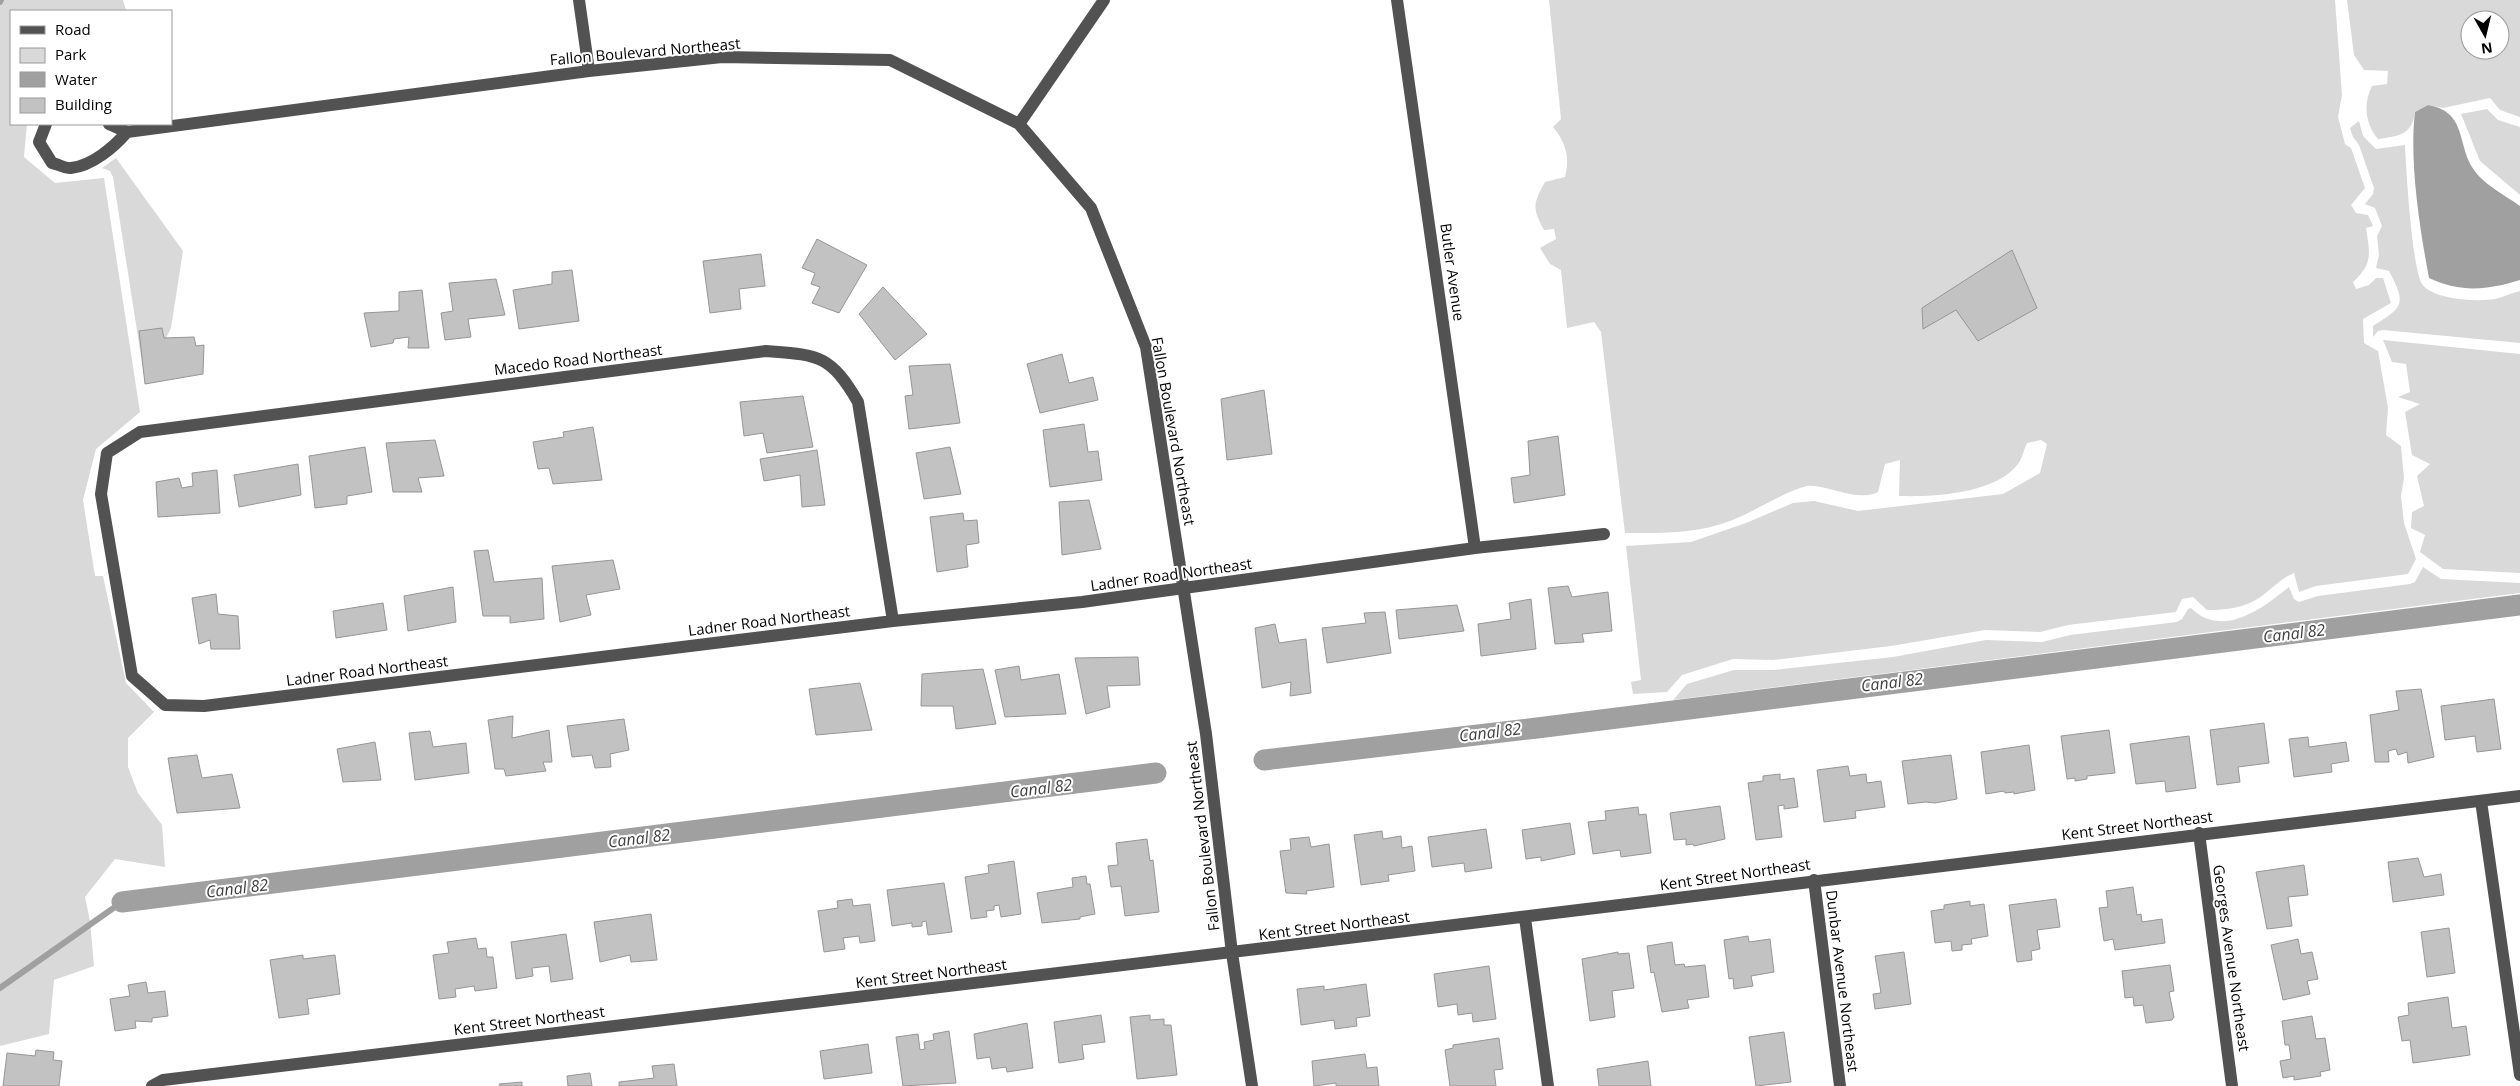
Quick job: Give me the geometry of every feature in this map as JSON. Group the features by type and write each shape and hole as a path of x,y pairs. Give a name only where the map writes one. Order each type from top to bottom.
{"street":[{"path":"580,0 589,71"},
{"path":"1019,124 1104,0"},
{"name":"Butler Avenue","path":"1398,0 1476,548"},
{"name":"Fallon Boulevard Northeast","path":"127,132 589,71 722,57 890,60 1019,124 1091,208 1146,346 1185,589 1212,777 1232,953 1252,1086"},
{"path":"46,125 39,142 52,163 70,168 94,160 118,142 127,132 111,125"},
{"name":"Macedo Road Northeast","path":"101,494 107,453 140,432 766,351 807,354 828,363 843,376 858,402 893,621"},
{"name":"Ladner Road Northeast","path":"101,494 132,676 165,705 204,706 893,621 1082,602 1476,548 1604,534"},
{"name":"Kent Street Northeast","path":"152,1086 163,1080 1525,918 1814,880 2520,796"},
{"path":"2481,801 2520,1075"},
{"name":"Georges Avenue Northeast","path":"2198,834 2232,1086"},
{"name":"Dunbar Avenue Northeast","path":"1814,880 1840,1086"},
{"path":"1525,918 1548,1086"}],"green space":[{"path":"0,0 123,0 126,10 10,10 10,125 27,125 24,157 55,183 104,178 140,412 96,449 83,500 95,576 103,576 126,683 154,712 128,738 128,767 138,793 162,825 165,867 115,859 85,897 90,921 94,966 54,980 49,1034 0,1046"},
{"path":"1549,0 2335,0 2342,95 2338,117 2345,144 2351,148 2365,188 2351,205 2356,213 2368,215 2373,226 2366,228 2369,252 2367,264 2353,282 2356,289 2369,285 2376,278 2383,278 2391,303 2363,319 2364,343 2378,351 2388,408 2386,435 2401,446 2404,478 2401,496 2404,523 2416,559 2408,574 2316,586 2299,592 2294,573 2256,600 2243,606 2229,609 2207,610 2193,597 2182,599 2176,612 2068,625 2040,632 1985,630 1891,646 1773,660 1733,659 1682,675 1667,692 1633,694 1631,682 1641,680 1626,546 1691,542 1746,523 1793,503 1814,501 1858,511 2003,494 2040,473 2047,444 2041,440 2027,443 2018,464 2008,474 1995,482 1963,492 1929,496 1899,496 1900,460 1885,464 1878,492 1870,495 1851,494 1822,487 1807,486 1717,525 1691,531 1625,533 1601,332 1594,322 1567,328 1561,270 1550,264 1540,248 1556,239 1554,229 1544,230 1540,223 1536,211 1536,201 1545,182 1565,177 1567,163 1566,150 1553,127 1561,119"},
{"path":"2347,0 2520,0 2520,117 2500,110 2490,98 2443,108 2428,105 2415,112 2408,130 2392,137 2378,139 2368,120 2367,100 2372,86 2387,84 2388,71 2364,70 2354,55"},
{"path":"2487,109 2498,120 2520,127 2520,195 2480,161 2461,114"},
{"path":"2359,121 2363,136 2376,149 2405,145 2412,239 2418,274 2422,284 2436,294 2467,300 2495,299 2520,291 2520,343 2383,330 2378,331 2373,337 2373,326 2396,309 2400,298 2389,271 2376,268 2379,255 2377,236 2382,226 2375,208 2365,204 2373,194 2374,188 2359,145 2353,137 2350,128"},
{"path":"116,158 183,251 171,328 145,382 113,177 110,171 102,168"},
{"path":"2383,340 2520,354 2520,573 2443,569 2420,552 2425,535 2411,528 2412,512 2424,506 2417,476 2430,464 2412,455 2405,412 2420,404 2398,397 2410,392 2406,364 2392,362"},
{"path":"2423,567 2441,579 2520,583 2520,593 1673,700 1687,684 1734,670 1774,670 1893,657 1986,640 2042,642 2070,635 2177,622 2191,608 2203,617 2216,621 2229,621 2242,617 2267,604 2289,587 2294,599 2299,602 2318,596 2410,584 2415,582"}],"water":[{"path":"2428,105 2449,114 2455,121 2467,157 2476,173 2488,184 2520,206 2520,280 2486,288 2463,288 2429,278 2419,217 2413,152 2415,112"}],"building":[{"path":"817,239 867,265 839,313 812,303 820,287 811,284 815,273 802,268"},
{"path":"2012,250 2037,308 1978,341 1956,310 1923,329 1922,308"},
{"path":"761,254 765,286 739,289 741,309 710,313 703,261"},
{"path":"572,270 579,321 519,329 513,290 552,284 552,272"},
{"path":"496,279 505,315 468,319 471,337 445,340 441,313 453,311 449,283"},
{"path":"883,287 927,334 895,360 859,314"},
{"path":"422,290 429,348 408,348 409,337 394,339 393,343 371,347 364,313 399,311 399,292"},
{"path":"162,328 164,338 194,337 196,346 204,345 203,374 145,384 139,331"},
{"path":"1062,354 1069,383 1093,377 1098,400 1040,413 1027,364"},
{"path":"950,364 960,423 909,429 905,396 913,395 909,366"},
{"path":"1264,390 1272,454 1227,460 1221,399"},
{"path":"803,396 813,447 767,453 763,433 744,436 740,402"},
{"path":"1084,424 1088,452 1098,451 1102,480 1050,487 1043,430"},
{"path":"593,427 602,480 553,484 549,468 538,469 533,442 564,437 563,432"},
{"path":"1558,436 1565,495 1514,503 1511,478 1530,475 1528,441"},
{"path":"435,440 444,476 418,478 422,492 393,492 386,443"},
{"path":"365,447 372,492 347,496 347,504 315,508 309,456"},
{"path":"950,447 961,494 924,499 916,453"},
{"path":"817,450 825,505 802,507 800,475 764,481 760,459"},
{"path":"298,464 301,495 239,507 234,475"},
{"path":"217,470 220,513 158,517 156,482 179,478 182,488 193,486 192,473"},
{"path":"1089,500 1101,549 1062,555 1059,502"},
{"path":"963,513 964,521 977,520 979,543 966,545 968,567 937,572 930,517"},
{"path":"488,550 494,582 542,578 544,619 510,623 510,616 483,616 474,551"},
{"path":"613,560 620,589 586,595 591,615 560,622 552,566"},
{"path":"1568,586 1572,597 1608,592 1612,631 1582,634 1584,642 1555,644 1548,588"},
{"path":"453,587 456,622 408,631 404,596"},
{"path":"216,594 218,614 238,616 240,649 211,649 210,640 199,644 192,598"},
{"path":"1531,599 1536,649 1481,656 1478,624 1511,619 1509,603"},
{"path":"383,603 387,630 336,638 333,611"},
{"path":"1457,605 1464,631 1399,639 1396,610"},
{"path":"1385,612 1391,653 1327,663 1322,628 1366,623 1364,613"},
{"path":"1275,624 1279,643 1306,639 1311,693 1290,696 1291,682 1262,688 1255,628"},
{"path":"1138,657 1140,685 1107,686 1110,707 1086,714 1075,658"},
{"path":"1019,666 1021,680 1059,674 1066,714 1005,717 995,670"},
{"path":"983,669 996,724 956,729 953,706 921,706 922,674"},
{"path":"860,683 872,730 816,735 809,689"},
{"path":"2421,689 2434,757 2408,763 2407,752 2398,755 2396,749 2388,751 2389,762 2375,762 2370,715 2399,710 2396,691"},
{"path":"2494,699 2501,749 2477,752 2475,736 2445,740 2441,706"},
{"path":"513,716 512,738 549,730 552,762 543,762 546,771 506,776 504,769 495,769 488,720"},
{"path":"624,719 629,750 610,754 611,767 595,768 592,755 572,757 567,726"},
{"path":"2264,723 2269,763 2238,767 2240,782 2217,785 2210,730"},
{"path":"2109,730 2115,773 2087,776 2087,779 2075,781 2075,778 2067,779 2061,736"},
{"path":"430,731 433,747 466,743 469,773 415,780 409,733"},
{"path":"2189,736 2196,788 2166,792 2165,781 2136,784 2130,744"},
{"path":"2308,737 2309,747 2346,742 2349,761 2331,764 2332,772 2294,777 2289,739"},
{"path":"375,742 381,780 343,782 337,749"},
{"path":"2029,745 2035,790 2014,794 2014,792 2005,793 2004,791 1986,794 1981,752"},
{"path":"197,755 202,778 232,774 240,808 177,813 168,758"},
{"path":"1951,755 1957,799 1935,803 1908,804 1902,761"},
{"path":"1848,766 1850,776 1866,774 1867,783 1881,781 1885,807 1855,811 1856,818 1824,822 1817,770"},
{"path":"1780,774 1780,780 1794,778 1798,807 1784,809 1784,805 1778,806 1782,837 1756,840 1748,783 1763,781 1763,776"},
{"path":"1720,806 1725,839 1694,846 1693,844 1686,845 1686,839 1674,840 1670,813"},
{"path":"1638,807 1639,815 1646,814 1651,853 1621,857 1620,850 1593,854 1588,822 1606,820 1605,811"},
{"path":"1570,823 1575,854 1541,861 1541,857 1526,859 1522,830"},
{"path":"1486,829 1492,868 1465,872 1464,863 1432,867 1428,837"},
{"path":"1382,831 1383,839 1401,836 1402,848 1412,846 1415,871 1388,875 1389,881 1361,885 1354,835"},
{"path":"1309,837 1311,847 1329,844 1334,887 1306,891 1307,894 1286,893 1280,851 1291,850 1290,839"},
{"path":"1147,839 1150,861 1153,860 1159,912 1125,916 1121,886 1111,887 1108,866 1118,865 1116,843"},
{"path":"2418,858 2424,877 2441,874 2444,895 2393,902 2388,862"},
{"path":"1014,861 1021,914 1001,917 999,905 994,906 994,910 986,911 987,917 971,919 965,877 989,873 988,865"},
{"path":"2304,865 2308,895 2288,897 2292,926 2267,929 2256,872"},
{"path":"1086,876 1087,884 1090,884 1095,914 1080,917 1080,919 1042,923 1037,893 1073,887 1072,878"},
{"path":"944,883 952,932 928,935 926,921 922,922 922,926 912,927 912,923 892,926 887,890"},
{"path":"2133,887 2137,915 2141,914 2142,922 2162,919 2165,943 2115,950 2113,939 2104,941 2099,908 2108,907 2106,891"},
{"path":"852,899 853,906 870,904 875,941 860,943 859,936 843,938 845,949 824,952 818,911 838,908 837,901"},
{"path":"2056,899 2060,927 2037,930 2040,949 2031,951 2032,960 2017,962 2009,905"},
{"path":"1970,901 1970,906 1984,904 1988,936 1971,939 1972,944 1962,945 1962,950 1952,951 1951,941 1935,943 1931,911 1944,909 1944,905"},
{"path":"651,914 657,960 631,962 630,955 600,962 594,922"},
{"path":"2449,928 2455,973 2427,977 2421,932"},
{"path":"566,934 573,979 551,982 549,966 532,968 533,976 516,979 511,942"},
{"path":"1748,936 1749,942 1770,939 1774,972 1751,976 1753,986 1734,989 1733,978 1729,979 1724,940"},
{"path":"476,938 478,949 486,948 487,957 493,957 497,988 475,991 474,986 455,989 456,997 439,999 433,955 449,953 447,942"},
{"path":"2298,939 2301,954 2312,952 2318,979 2307,981 2310,994 2283,1000 2271,945"},
{"path":"1672,942 1675,965 1684,964 1685,967 1705,965 1709,997 1687,1000 1689,1008 1662,1012 1654,972 1651,973 1647,946"},
{"path":"1618,952 1618,954 1629,953 1634,988 1612,991 1615,1017 1590,1021 1582,959"},
{"path":"1904,952 1911,1004 1875,1009 1873,994 1881,993 1875,956"},
{"path":"303,955 303,959 335,955 340,994 307,999 309,1014 279,1018 270,960"},
{"path":"2170,965 2174,991 2169,992 2174,1017 2172,1020 2146,1023 2143,1005 2134,1006 2133,997 2125,998 2122,971"},
{"path":"1489,966 1496,1019 1473,1022 1472,1013 1458,1015 1457,1004 1438,1007 1434,974"},
{"path":"146,982 148,993 165,991 168,1016 152,1018 152,1022 135,1021 136,1028 115,1031 110,999 130,996 128,985"},
{"path":"1366,984 1370,1016 1356,1018 1357,1026 1335,1029 1334,1020 1301,1025 1297,989 1324,986 1324,990"},
{"path":"2448,997 2452,1028 2466,1026 2470,1055 2413,1063 2410,1040 2402,1041 2398,1017 2409,1015 2408,1003"},
{"path":"1101,1015 1105,1042 1082,1045 1084,1059 1059,1063 1054,1022"},
{"path":"1150,1015 1150,1020 1164,1019 1164,1025 1171,1025 1177,1075 1137,1079 1130,1017"},
{"path":"2312,1016 2316,1039 2325,1038 2330,1070 2320,1072 2321,1076 2294,1080 2294,1076 2283,1078 2280,1061 2291,1059 2289,1045 2285,1045 2282,1021"},
{"path":"1027,1023 1033,1068 1007,1072 1006,1067 992,1069 990,1057 977,1059 974,1034"},
{"path":"949,1031 956,1083 903,1086 896,1037 918,1034 920,1050 925,1049 924,1042 934,1040 933,1034"},
{"path":"1784,1032 1791,1082 1756,1086 1749,1037"},
{"path":"1499,1038 1503,1069 1494,1070 1496,1086 1450,1086 1445,1050 1453,1048 1453,1045"},
{"path":"868,1044 872,1073 824,1079 820,1051"},
{"path":"36,1050 54,1052 53,1060 62,1061 59,1086 3,1086 7,1053 35,1056"},
{"path":"1365,1054 1367,1068 1377,1067 1379,1086 1336,1086 1336,1083 1314,1086 1312,1061"},
{"path":"1648,1061 1651,1086 1599,1086 1597,1069"},
{"path":"674,1064 677,1086 619,1086 619,1082 654,1078 652,1066"},
{"path":"590,1073 592,1086 568,1086 567,1076"},
{"path":"522,1082 522,1086 500,1086 499,1084"}],"waterway":[{"name":"Canal 82","path":"1264,760 1537,728 2520,605"},
{"name":"Canal 82","path":"122,902 1156,773"},
{"path":"0,988 122,902"}]}
